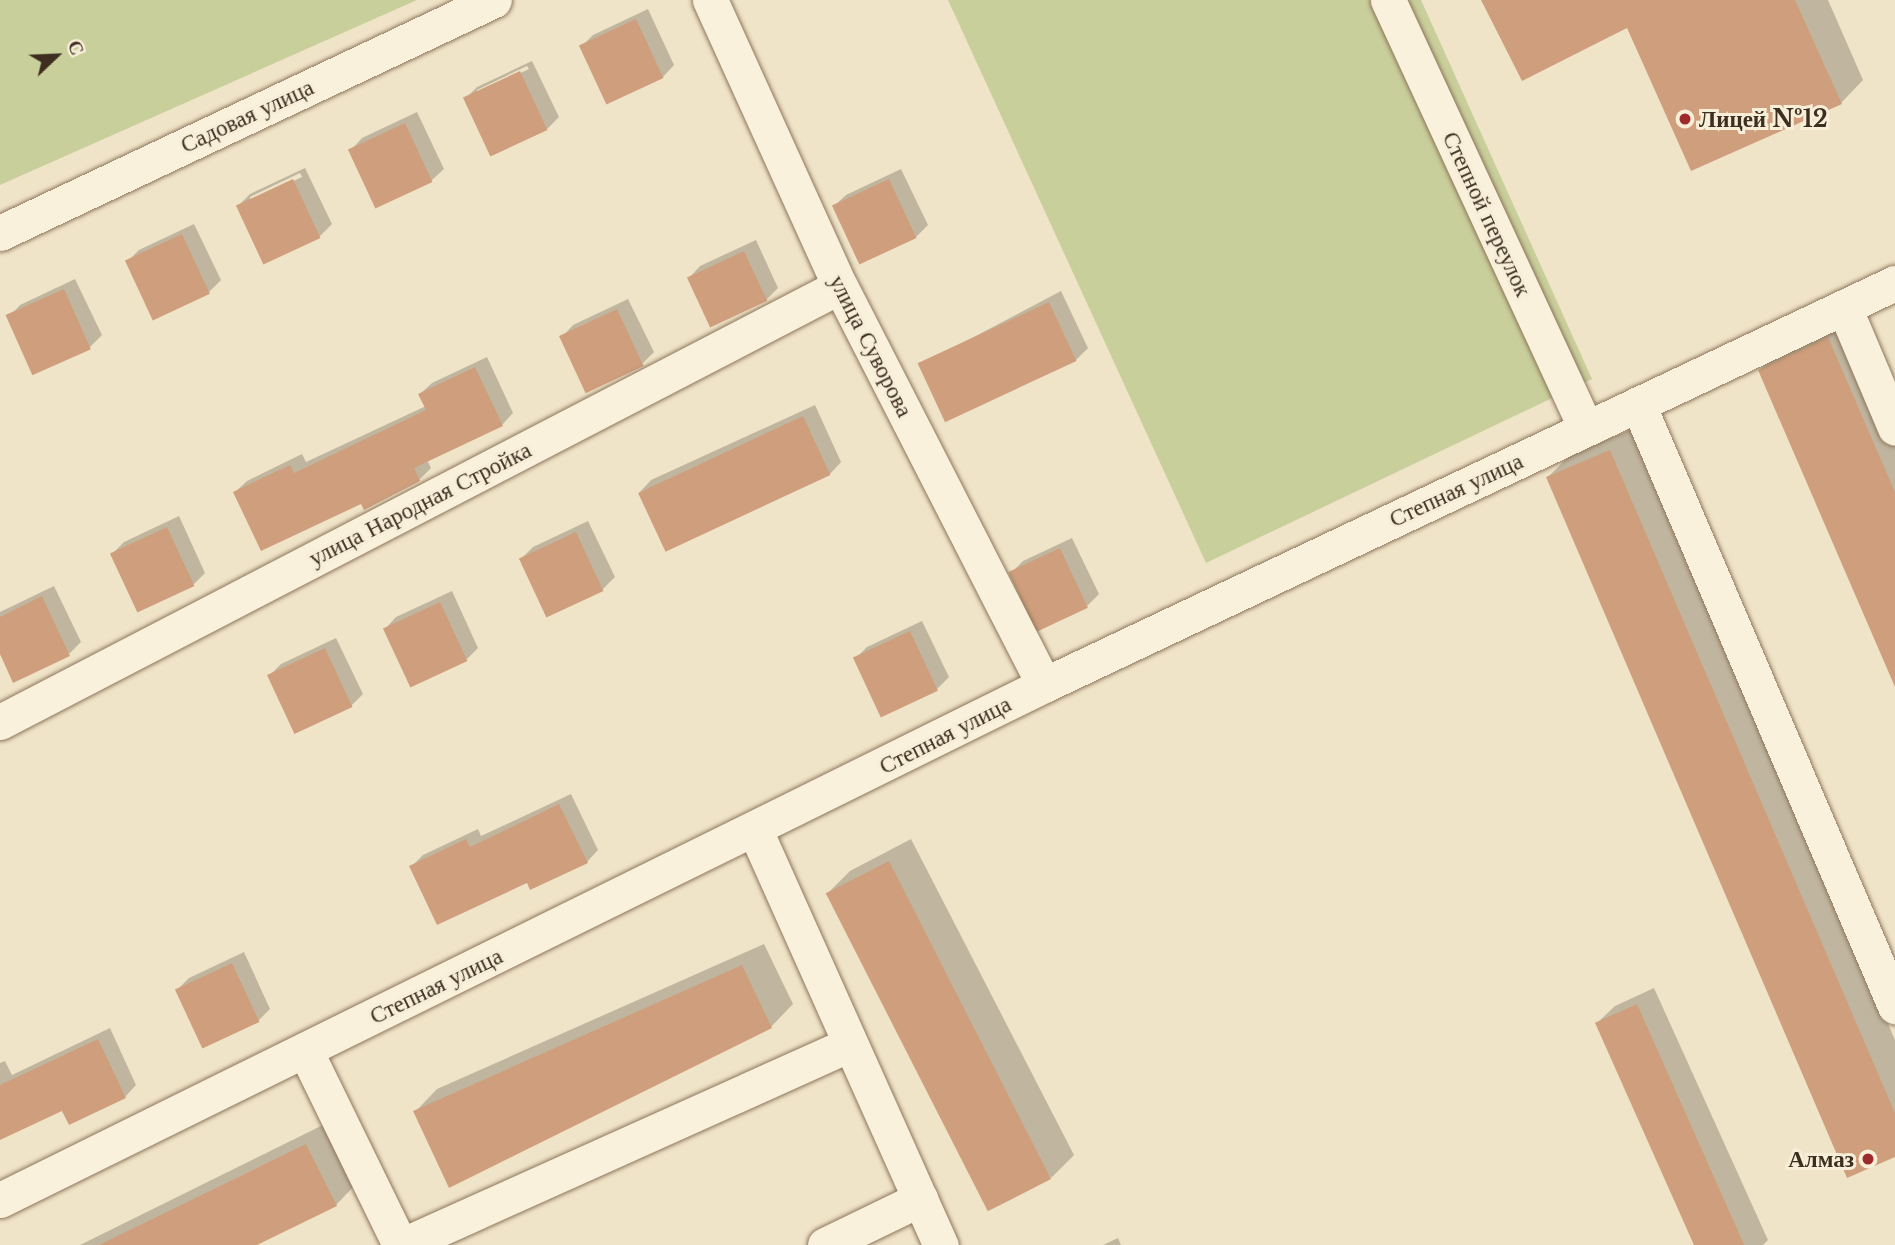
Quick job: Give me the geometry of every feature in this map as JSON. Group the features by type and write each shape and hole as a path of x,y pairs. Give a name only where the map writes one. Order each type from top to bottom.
{"street":[{"name":"Садовая улица","path":"0,233 494,0"},
{"name":"улица Суворова","path":"710,0 840,286 1044,685"},
{"name":"Степной переулок","path":"1388,0 1587,429"},
{"name":"Степная улица","path":"0,1200 755,830 1044,685 1895,283"},
{"name":"улица Народная Стройка","path":"0,722 840,286"},
{"path":"1844,307 1895,428"},
{"path":"1638,404 1895,1006"},
{"path":"755,830 941,1245"},
{"path":"305,1050 402,1245 850,1044"},
{"path":"825,1245 920,1199"}],"green space":[{"path":"0,0 417,0 0,185"},
{"path":"948,0 1421,0 1592,379 1206,563"}],"building":[{"path":"1481,0 1795,0 1842,104 1691,171 1627,28 1522,81"},
{"path":"636,19 663,78 606,105 579,46"},
{"path":"520,71 547,130 490,157 463,98"},
{"path":"405,123 432,182 375,209 348,150"},
{"path":"293,179 320,238 263,265 236,206"},
{"path":"889,179 916,238 859,265 832,206"},
{"path":"182,234 210,294 153,320 125,261"},
{"path":"744,251 767,301 710,327 687,278"},
{"path":"64,289 91,349 32,375 6,315"},
{"path":"1049,302 1076,361 945,422 918,363"},
{"path":"617,309 644,366 586,393 559,336"},
{"path":"1828,337 1895,492 1895,687 1758,370"},
{"path":"475,367 503,426 414,468 420,481 364,510 361,504 261,551 233,492 290,465 294,473 426,410 418,394"},
{"path":"803,416 830,475 666,552 638,493"},
{"path":"1610,450 1895,1113 1895,1157 1847,1178 1546,477"},
{"path":"167,527 194,586 137,613 110,554"},
{"path":"576,532 603,591 546,618 519,559"},
{"path":"1060,548 1088,608 1036,632 1008,572"},
{"path":"42,596 70,656 13,683 0,654 0,617"},
{"path":"440,602 467,661 410,688 383,629"},
{"path":"910,631 938,691 881,717 853,658"},
{"path":"325,648 352,707 294,734 267,675"},
{"path":"559,804 588,863 530,890 527,883 437,925 409,866 466,839 470,847"},
{"path":"889,861 1051,1179 988,1211 826,893"},
{"path":"232,963 259,1022 202,1049 175,990"},
{"path":"742,965 772,1028 449,1188 413,1111"},
{"path":"1637,1004 1744,1245 1694,1245 1595,1023"},
{"path":"98,1039 126,1098 69,1125 62,1111 0,1140 0,1085"},
{"path":"306,1144 337,1206 257,1245 99,1245"}],"place":[{"name":"Лицей №12","path":"1685,119"},
{"name":"Алмаз","path":"1868,1159"}]}
